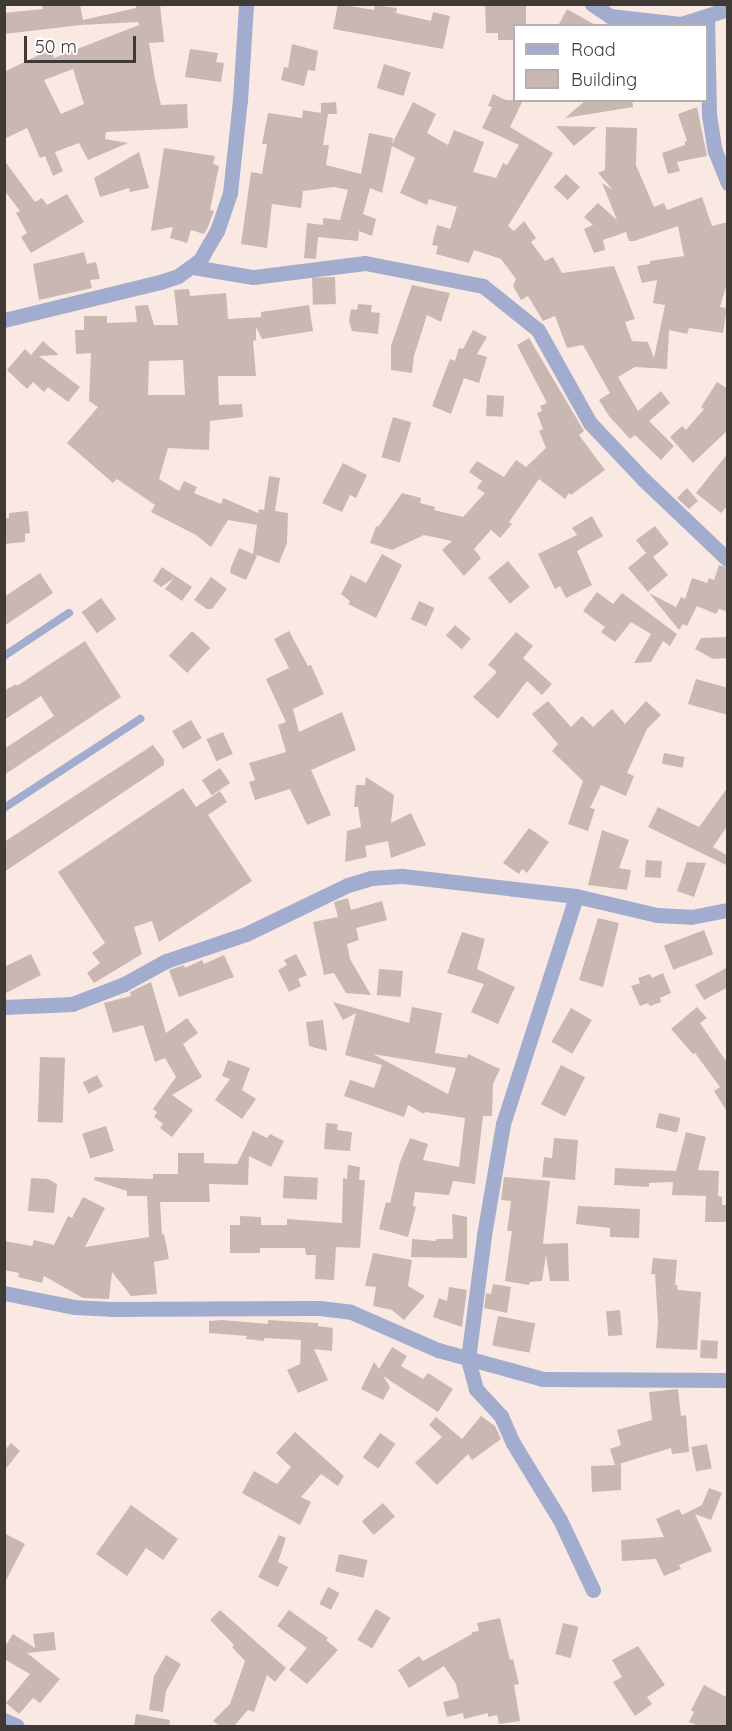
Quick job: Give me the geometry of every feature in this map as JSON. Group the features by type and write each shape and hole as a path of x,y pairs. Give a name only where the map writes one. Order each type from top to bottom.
{"street":[{"path":"4,320 160,282 193,267 217,231 230,193 240,100 246,4"},
{"path":"592,4 610,16 681,24 728,9"},
{"path":"707,17 707,24"},
{"path":"708,66 709,115 715,151 728,184"},
{"path":"193,267 253,277 365,263 483,286 538,330 590,423 644,480 727,559"},
{"path":"4,1007 72,1004 124,984 166,961 246,934 348,885 371,878 403,876 576,896 657,915 691,917 728,910"},
{"path":"576,896 504,1124 484,1235 468,1359 476,1389 501,1416 513,1443 560,1520 593,1590"},
{"path":"4,1293 83,1308 287,1307 351,1312 438,1350 543,1379 728,1380"},
{"path":"4,1720 17,1726"}],"lane":[{"path":"4,656 69,613"},
{"path":"4,808 140,719"}],"building":[{"path":"80,4 83,20 136,8 136,4 160,4 164,42 149,43 155,79 161,105 187,104 188,128 106,132 105,139 128,143 88,160 79,143 55,152 63,171 53,176 45,156 40,158 27,128 4,139 4,72 51,49 54,58 139,25 138,22 81,25 4,34 4,13 43,9 42,6","holes":["73,69 84,104 61,114 44,80"]},
{"path":"338,4 374,10 375,5 397,8 396,13 431,21 433,12 450,16 443,49 333,29"},
{"path":"485,4 526,4 526,24 513,24 513,40 498,40 498,33 486,33"},
{"path":"567,9 593,24 559,24"},
{"path":"292,44 318,51 315,71 308,70 304,86 281,80 284,67 288,68"},
{"path":"190,49 218,53 216,62 224,63 221,82 185,77"},
{"path":"384,64 411,72 403,96 377,88"},
{"path":"493,94 506,100 513,100 513,102 522,102 510,127 553,153 508,226 514,231 524,221 536,238 531,242 545,261 553,257 562,273 614,266 635,319 625,322 632,341 648,342 654,358 665,305 653,303 657,280 642,283 637,266 650,264 650,261 684,256 678,226 634,241 629,241 626,232 603,240 605,250 594,253 584,229 593,225 584,217 598,203 617,220 602,183 613,190 598,173 605,170 606,127 637,128 636,165 654,207 664,203 667,210 702,197 712,226 728,222 728,280 720,307 727,308 723,333 689,328 687,334 669,330 667,369 635,367 618,377 638,411 661,391 670,403 649,421 674,446 661,460 635,435 630,439 609,416 599,400 610,393 583,345 567,348 555,316 543,321 528,296 521,300 513,286 516,279 501,259 474,250 469,263 436,254 438,246 432,245 437,225 450,229 457,207 429,199 427,205 400,193 415,158 392,146 382,193 370,188 363,214 376,219 372,236 359,231 358,241 318,237 316,259 304,258 307,223 323,225 323,218 340,220 348,190 334,187 303,191 301,208 272,204 267,248 241,244 251,172 262,174 267,144 262,144 268,113 302,118 303,110 321,113 321,103 336,102 337,114 328,114 323,145 329,145 326,165 361,174 369,133 393,138 392,144 413,102 436,114 427,133 448,145 454,130 484,142 473,172 496,178 503,163 507,165 519,145 482,128 492,107 488,106"},
{"path":"584,102 632,102 633,107 565,118"},
{"path":"697,107 707,156 677,162 680,171 668,174 662,153 685,145 687,141 678,114"},
{"path":"556,126 597,127 574,146"},
{"path":"164,148 215,156 213,164 219,166 210,210 214,211 208,227 204,234 191,230 187,243 170,238 173,227 151,231"},
{"path":"139,152 149,188 130,192 129,188 100,197 94,178"},
{"path":"4,160 35,202 42,198 47,205 67,194 84,222 31,253 21,237 27,233 16,213 20,211 4,190"},
{"path":"566,174 580,187 568,200 554,187"},
{"path":"84,252 87,264 96,262 100,279 90,280 92,288 39,300 33,264"},
{"path":"335,277 336,304 313,305 312,278"},
{"path":"412,285 450,293 441,322 427,315 414,356 412,373 391,370 391,346"},
{"path":"189,289 190,296 226,293 228,319 261,317 261,312 309,305 313,331 262,339 256,327 256,340 253,341 256,376 218,376 219,405 242,404 243,417 210,421 209,450 168,448 159,479 179,491 184,481 197,487 194,493 221,504 223,498 258,513 259,509 264,510 269,476 280,478 275,511 288,513 287,543 279,563 254,554 257,556 246,580 230,573 231,567 239,548 253,554 257,525 228,520 211,547 196,535 151,512 155,505 117,479 113,483 67,443 98,407 89,401 91,353 76,354 75,330 84,330 84,316 107,316 107,323 137,322 135,306 148,305 154,325 178,325 174,290","holes":["183,360 185,395 148,395 149,361"]},
{"path":"358,304 372,305 371,312 380,313 378,334 352,331 349,321 351,309 357,310"},
{"path":"473,330 487,337 477,354 487,357 479,383 464,378 451,414 432,406 450,359 455,361 459,348 463,349"},
{"path":"529,338 584,431 579,435 605,470 571,495 569,493 565,499 539,479 509,522 512,524 500,538 491,530 474,549 481,558 464,576 442,550 452,541 424,535 392,550 370,543 376,526 378,527 402,493 421,498 420,503 435,507 434,510 463,517 485,493 477,488 482,481 469,472 477,461 504,477 516,460 526,467 546,448 539,431 543,429 537,413 542,411 540,406 547,403 517,345"},
{"path":"43,341 59,355 39,356 80,387 68,402 48,387 44,392 33,382 27,389 7,370 25,349 31,355"},
{"path":"717,382 728,389 728,430 693,463 670,437 682,426 686,430 704,409 701,407"},
{"path":"487,395 504,396 503,417 486,416"},
{"path":"393,417 411,422 400,463 381,457"},
{"path":"728,453 728,505 721,513 696,493"},
{"path":"343,463 367,475 356,498 350,495 342,512 322,503"},
{"path":"687,488 698,501 689,509 677,498"},
{"path":"28,511 30,533 25,534 25,542 4,544 4,518 9,518 9,513"},
{"path":"592,516 603,536 577,551 592,585 566,598 560,586 555,589 538,554 577,535 572,528"},
{"path":"655,526 669,544 653,557 668,575 648,592 628,568 646,553 636,540"},
{"path":"382,554 402,565 376,618 348,604 350,601 341,594 351,575 366,583"},
{"path":"508,561 530,587 510,604 488,578"},
{"path":"719,565 728,568 728,612 719,609 716,614 697,606 687,626 683,624 679,630 649,593 676,607 681,597 685,599 692,578 707,583 709,578 714,580"},
{"path":"162,567 192,587 182,601 165,589 174,578 161,587 153,581"},
{"path":"40,573 53,593 4,626 4,597"},
{"path":"211,577 227,589 212,609 207,609 194,600"},
{"path":"597,592 613,604 622,593 677,634 670,646 663,641 651,662 634,663 651,634 631,622 615,642 601,632 605,627 583,611"},
{"path":"101,598 116,619 97,633 82,612"},
{"path":"419,601 435,608 426,626 411,619"},
{"path":"455,625 471,639 462,649 446,636"},
{"path":"192,631 210,648 187,673 169,656"},
{"path":"289,631 308,666 311,665 324,694 293,709 299,732 342,712 356,750 311,770 331,815 307,825 290,789 255,800 249,782 255,780 249,763 286,752 278,725 286,722 266,679 289,668 274,639"},
{"path":"516,632 533,646 523,658 552,684 542,695 527,681 498,719 473,697 497,672 488,665"},
{"path":"728,637 728,658 713,659 695,649 701,638"},
{"path":"85,641 121,697 4,775 4,749 54,716 41,696 4,720 4,691 16,684 17,686"},
{"path":"696,679 728,688 728,715 688,704"},
{"path":"548,701 571,727 582,716 593,727 612,709 625,724 646,701 661,715 647,729 627,773 634,776 626,796 601,785 590,808 595,809 588,831 568,824 583,781 552,751 558,744 532,714"},
{"path":"191,720 202,738 183,749 172,731"},
{"path":"223,732 233,754 216,761 207,739"},
{"path":"153,745 164,760 164,765 4,872 4,842"},
{"path":"664,753 685,757 683,768 662,764"},
{"path":"220,768 230,783 212,795 202,780"},
{"path":"366,777 394,795 391,823 411,813 426,845 391,858 388,841 365,846 367,857 345,862 347,831 361,827 358,807 354,807 356,785 365,785"},
{"path":"728,787 728,825 713,847 728,856 728,866 648,827 658,807 699,827"},
{"path":"183,788 196,807 220,791 227,802 208,815 252,881 159,942 152,921 134,927 142,954 94,983 87,973 100,963 92,953 105,943 58,872"},
{"path":"529,828 549,842 527,873 522,869 519,874 503,863"},
{"path":"602,830 629,840 619,868 631,870 627,890 588,885"},
{"path":"646,860 662,861 661,878 645,877"},
{"path":"687,862 706,863 694,897 677,891"},
{"path":"348,898 351,910 382,901 387,920 356,928 359,940 347,944 350,959 371,995 346,993 334,973 324,975 313,922 338,917 334,902"},
{"path":"598,918 619,923 603,987 579,980"},
{"path":"704,930 713,954 673,970 664,945"},
{"path":"462,932 485,939 477,969 515,987 498,1024 471,1012 484,984 447,973"},
{"path":"31,954 41,975 4,994 4,967"},
{"path":"296,954 307,975 298,979 301,986 289,992 278,970 287,965 284,960"},
{"path":"224,955 234,977 179,997 169,970 184,965 185,968 202,960 204,964"},
{"path":"728,967 728,987 704,1000 695,985"},
{"path":"379,969 403,971 401,997 377,995"},
{"path":"663,973 671,993 660,998 661,1002 650,1006 648,1003 640,1006 631,986 640,983 638,978 650,974 652,978"},
{"path":"151,982 166,1033 187,1018 198,1033 183,1044 202,1077 172,1095 193,1110 172,1137 160,1128 163,1124 154,1117 157,1112 153,1109 176,1077 165,1058 155,1062 143,1025 113,1033 104,1003 131,996 130,992"},
{"path":"333,1002 409,1023 412,1007 442,1013 435,1053 467,1058 468,1054 500,1069 493,1084 492,1116 483,1116 475,1184 453,1181 449,1195 415,1192 413,1206 416,1207 408,1237 379,1229 386,1202 390,1203 400,1162 410,1138 428,1144 423,1160 459,1167 465,1118 425,1112 424,1114 408,1105 404,1117 344,1096 350,1080 374,1088 382,1065 345,1055 356,1013 343,1020","holes":["373,1054 456,1068 448,1094"]},
{"path":"697,1007 707,1018 700,1023 728,1064 728,1113 714,1091 720,1087 695,1053 693,1054 671,1029"},
{"path":"571,1008 592,1020 572,1054 552,1042"},
{"path":"323,1020 327,1051 309,1046 306,1022"},
{"path":"40,1057 65,1058 63,1123 38,1122"},
{"path":"228,1060 250,1068 242,1090 256,1099 242,1119 215,1100 230,1079 222,1076"},
{"path":"561,1065 585,1077 565,1116 541,1104"},
{"path":"97,1075 103,1087 89,1094 83,1082"},
{"path":"659,1113 680,1118 677,1133 656,1128"},
{"path":"326,1123 338,1124 337,1130 352,1132 350,1151 324,1149"},
{"path":"106,1126 114,1151 90,1158 82,1134"},
{"path":"253,1131 267,1138 270,1134 284,1141 271,1167 249,1156 248,1185 209,1184 210,1202 160,1202 162,1235 164,1234 169,1259 154,1262 157,1294 131,1296 112,1272 109,1299 83,1298 44,1276 42,1283 18,1277 19,1273 4,1270 4,1241 32,1246 34,1240 54,1245 68,1216 72,1218 83,1197 105,1208 85,1247 149,1237 147,1196 127,1196 127,1191 94,1180 95,1177 153,1179 153,1174 178,1174 178,1153 204,1153 204,1163 237,1164"},
{"path":"686,1132 706,1137 698,1170 719,1171 718,1196 722,1197 722,1205 728,1205 728,1222 705,1222 706,1196 672,1195 673,1182 649,1183 649,1187 614,1185 615,1168 676,1171"},
{"path":"554,1138 578,1140 575,1180 542,1177 544,1157 552,1158"},
{"path":"348,1165 360,1167 359,1180 365,1180 360,1248 336,1247 334,1280 315,1279 316,1255 306,1255 305,1248 260,1248 260,1253 230,1253 230,1225 240,1225 240,1216 261,1217 261,1225 287,1225 287,1219 342,1223 343,1178 347,1179"},
{"path":"284,1176 318,1178 317,1200 283,1198"},
{"path":"504,1177 550,1181 543,1244 568,1243 569,1281 550,1281 546,1255 542,1281 530,1282 529,1285 505,1281 512,1231 507,1231 511,1201 501,1200"},
{"path":"31,1178 48,1179 57,1184 54,1213 28,1211"},
{"path":"578,1206 640,1209 639,1238 610,1237 610,1228 576,1224"},
{"path":"452,1214 467,1217 467,1258 411,1257 412,1239 436,1241 436,1239 453,1239"},
{"path":"373,1253 412,1260 408,1286 425,1296 404,1320 392,1310 373,1306 376,1287 365,1286"},
{"path":"653,1258 677,1260 675,1285 678,1290 701,1292 697,1350 656,1348 658,1322 655,1274 651,1274"},
{"path":"493,1284 511,1287 507,1313 484,1308 486,1293 491,1294"},
{"path":"449,1287 467,1290 462,1327 433,1317 439,1298 447,1301"},
{"path":"620,1310 622,1335 608,1336 606,1311"},
{"path":"498,1316 535,1323 530,1353 492,1345"},
{"path":"268,1320 318,1323 318,1326 333,1328 332,1351 314,1349 328,1380 298,1393 287,1370 300,1364 301,1340 264,1338 264,1341 246,1339 247,1336 209,1333 209,1321 268,1324"},
{"path":"701,1340 718,1341 717,1359 700,1358"},
{"path":"392,1347 407,1356 401,1366 423,1379 428,1373 453,1389 438,1412 383,1376 390,1387 383,1400 361,1389 374,1362 379,1369"},
{"path":"678,1389 681,1416 686,1415 689,1452 672,1454 671,1448 616,1465 621,1464 621,1490 592,1492 591,1466 615,1465 610,1449 621,1445 617,1430 652,1420 649,1392"},
{"path":"481,1416 495,1426 501,1439 472,1460 468,1454 437,1485 415,1463 442,1437 429,1425 436,1417 462,1439"},
{"path":"295,1432 344,1476 338,1486 321,1474 301,1497 311,1502 300,1525 242,1493 254,1471 277,1484 291,1467 276,1453"},
{"path":"380,1433 396,1444 378,1468 363,1458"},
{"path":"11,1443 20,1451 4,1471 4,1451"},
{"path":"707,1444 712,1469 696,1472 691,1447"},
{"path":"709,1488 722,1493 711,1520 695,1514 712,1551 679,1565 681,1569 664,1576 656,1559 622,1561 621,1540 664,1537 656,1519 679,1509 682,1515 702,1505"},
{"path":"383,1503 395,1517 374,1535 362,1521"},
{"path":"131,1505 178,1539 163,1560 146,1548 127,1576 96,1554"},
{"path":"4,1533 25,1544 4,1584"},
{"path":"279,1535 286,1538 278,1562 288,1567 278,1587 258,1577"},
{"path":"339,1554 367,1560 364,1578 335,1572"},
{"path":"328,1587 340,1593 331,1610 319,1604"},
{"path":"376,1609 391,1618 372,1649 357,1640"},
{"path":"220,1610 286,1668 275,1682 267,1675 254,1712 248,1710 234,1726 220,1726 213,1721 230,1704 245,1661 232,1647 234,1645 210,1620"},
{"path":"289,1610 328,1638 326,1640 338,1650 307,1684 289,1670 307,1648 277,1626"},
{"path":"500,1618 510,1660 513,1659 519,1684 514,1685 520,1721 499,1724 497,1715 488,1717 488,1713 464,1719 463,1713 447,1717 443,1702 459,1698 456,1684 444,1666 409,1688 398,1670 419,1656 423,1661 472,1632 479,1631 477,1623"},
{"path":"563,1623 579,1627 571,1658 555,1654"},
{"path":"54,1632 56,1650 27,1653 60,1679 40,1703 33,1698 19,1714 6,1703 30,1674 4,1659 4,1648 13,1634 35,1648 33,1634"},
{"path":"638,1646 665,1685 647,1697 652,1704 635,1716 613,1682 622,1677 612,1660"},
{"path":"166,1655 181,1664 166,1691 163,1712 149,1710 154,1676"},
{"path":"704,1685 728,1698 728,1726 699,1726 689,1722 694,1712 691,1710"},
{"path":"136,1714 170,1720 169,1726 134,1726"}]}
